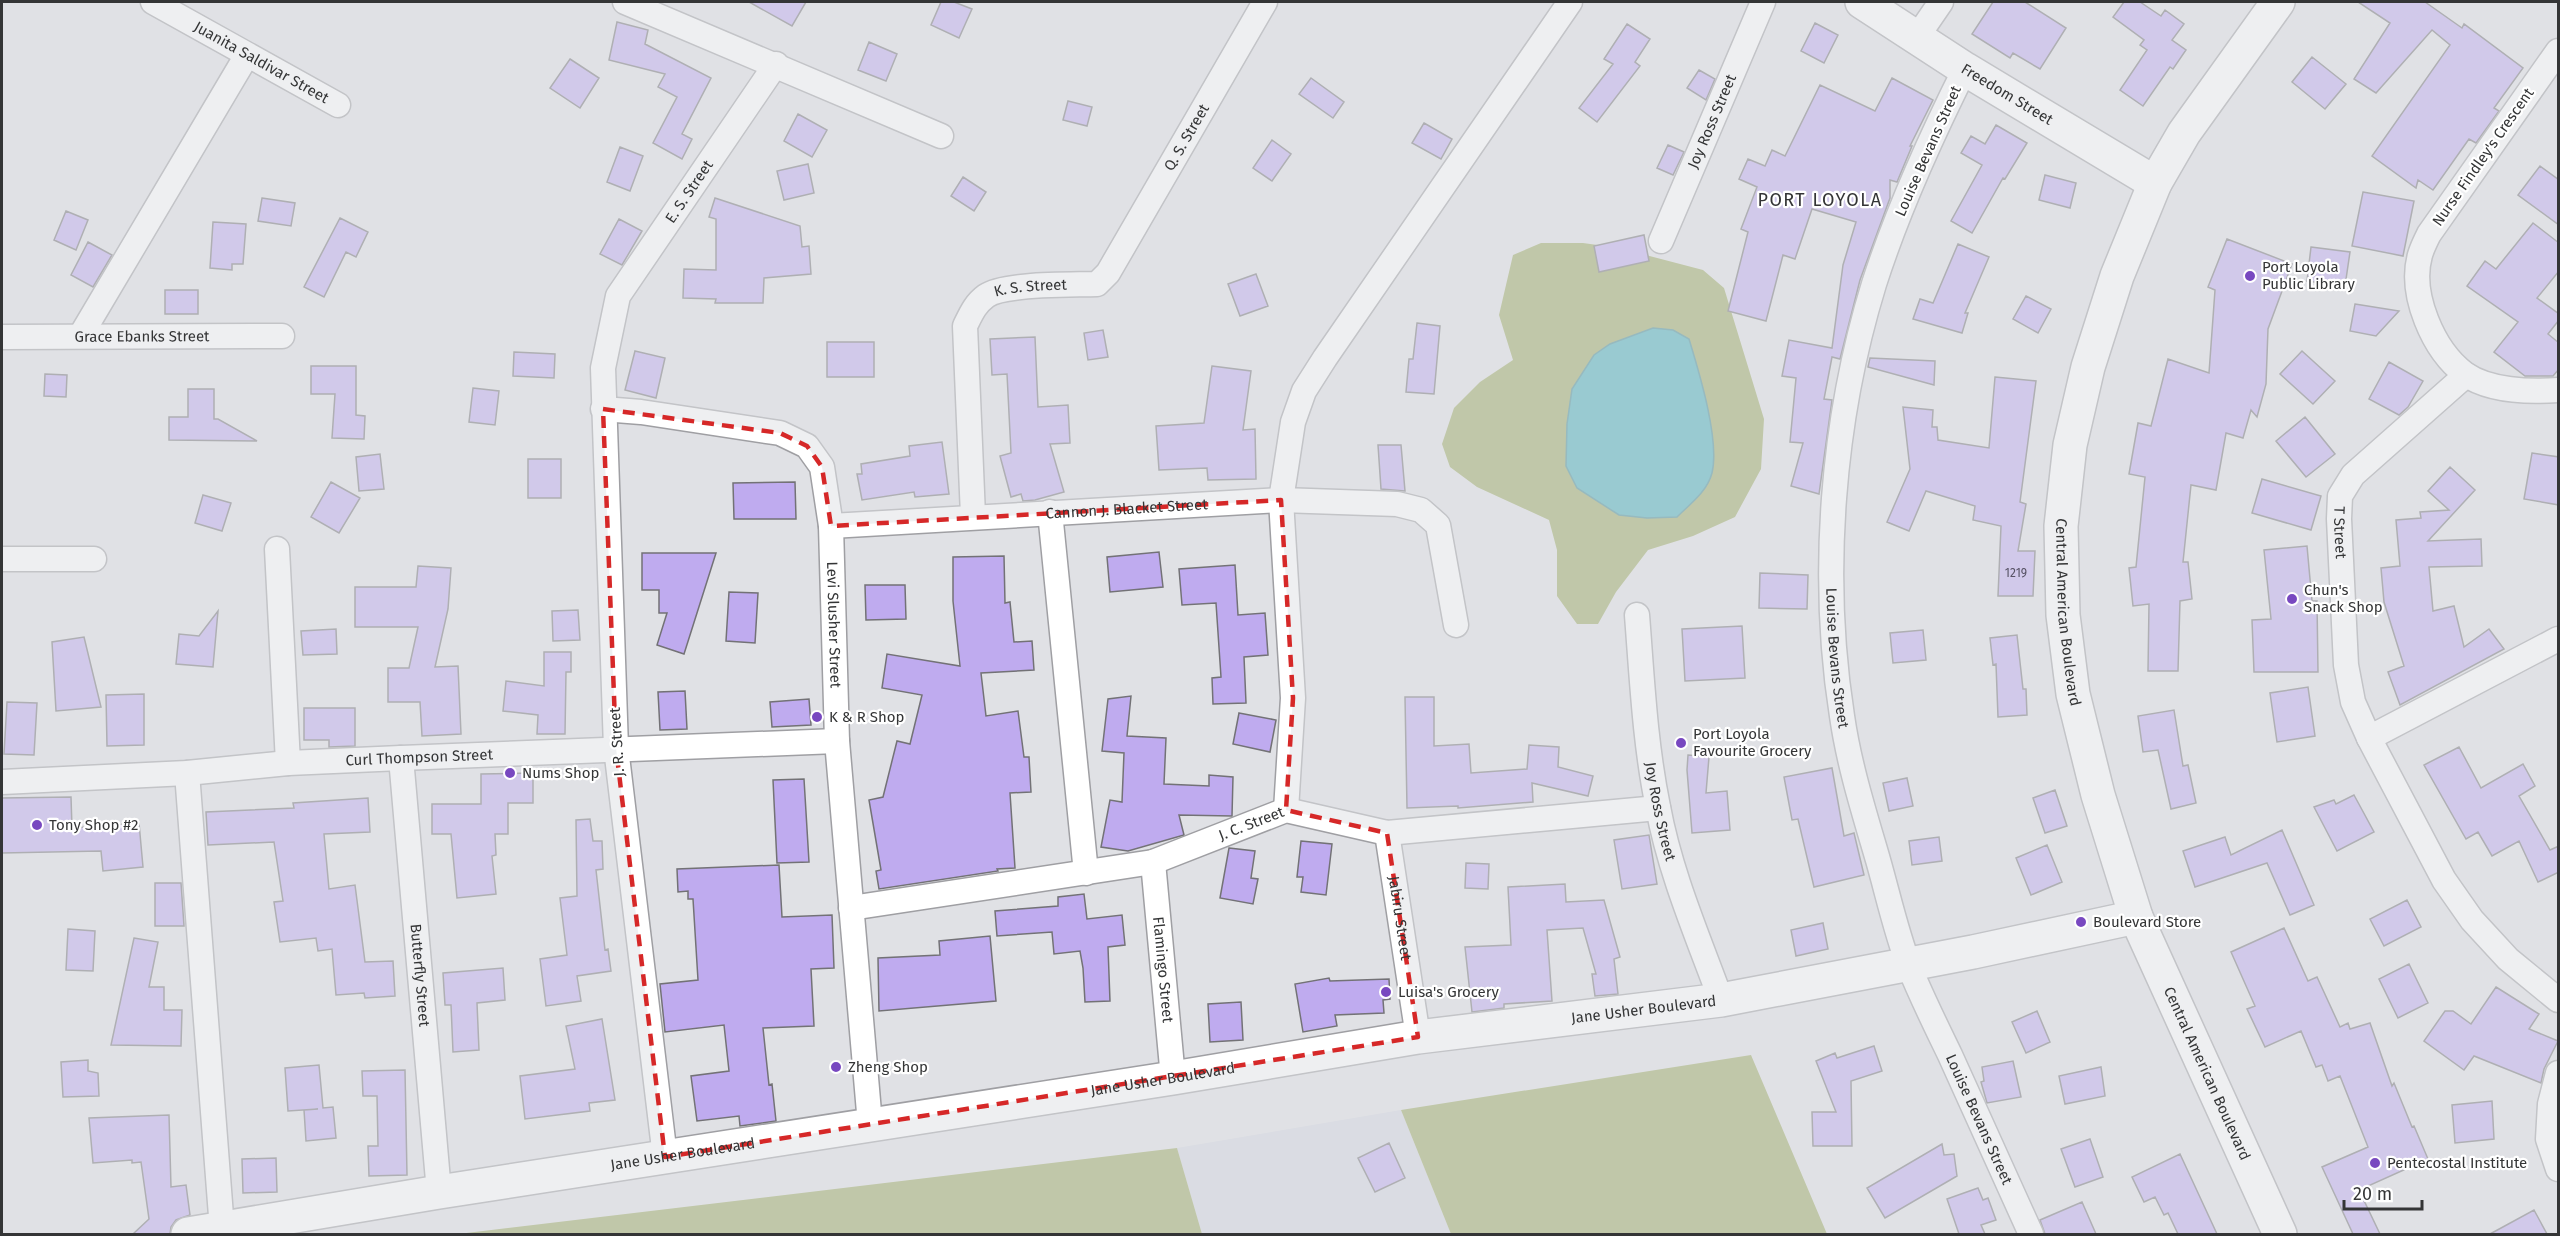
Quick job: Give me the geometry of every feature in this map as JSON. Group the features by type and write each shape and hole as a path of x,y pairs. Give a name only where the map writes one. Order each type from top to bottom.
{"street":[{"name":"Juanita Saldivar Street","path":"153,2 338,105"},
{"path":"625,2 776,64 941,136"},
{"name":"Q. S. Street","path":"1108,273 1265,2"},
{"path":"1286,810 1293,698 1281,501 1293,422 1304,391 1570,2"},
{"name":"Joy Ross Street","path":"1661,241 1763,2"},
{"name":"Freedom Street","path":"1862,2 1965,69 2156,183"},
{"path":"1917,37 1941,2"},
{"name":"Central American Boulevard","path":"2278,2 2184,133 2156,183 2117,276 2088,367 2070,445 2061,526 2063,615 2073,694 2098,795 2136,917 2280,1234"},
{"name":"Nurse Findley's Crescent","path":"2559,51 2445,208 2429,234 2420,256 2419,285 2425,316 2437,346 2466,375 2500,388 2529,392 2559,390"},
{"path":"81,335 247,55"},
{"name":"E. S. Street","path":"610,324 618,296 776,64"},
{"name":"Louise Bevans Street","path":"1965,69 1919,162 1874,285 1858,343 1846,404 1832,530 1831,589 1835,664 1852,770 1908,964 2031,1234"},
{"name":"K. S. Street","path":"973,516 965,326 974,307 988,294 1014,287 1097,284 1108,273"},
{"name":"J. R. Street","path":"610,324 603,368 603,409 616,748 665,1157"},
{"name":"Grace Ebanks Street","path":"2,337 282,336"},
{"name":"T Street","path":"2466,375 2353,475 2340,496 2339,519 2346,665 2353,702 2369,738 2444,880 2472,920 2508,959 2559,1000"},
{"name":"Levi Slusher Street","path":"603,409 641,412 780,433 807,446 822,467 831,526 837,741 870,1124"},
{"name":"Cannon J. Blacket Street","path":"831,526 973,516 1281,501 1397,504 1421,510 1438,525 1456,626"},
{"path":"1050,512 1086,873"},
{"path":"277,549 288,764"},
{"path":"2,559 94,559"},
{"name":"Joy Ross Street","path":"1636,615 1647,731 1658,808 1677,877 1721,1000"},
{"path":"2369,738 2559,639"},
{"name":"Curl Thompson Street","path":"2,782 187,773 288,764 401,758 837,741"},
{"name":"Butterfly Street","path":"401,758 439,1192"},
{"path":"187,773 222,1229"},
{"name":"J. C. Street","path":"851,908 1153,862 1286,810 1387,833 1658,808"},
{"name":"Jabiru Street","path":"1387,833 1418,1037"},
{"name":"Flamingo Street","path":"1153,862 1173,1078"},
{"name":"Jane Usher Boulevard","path":"188,1234 1418,1037 1721,1000 2136,917"},
{"path":"2559,1073 2550,1104 2548,1139 2559,1169"}],"highlighted area":[{"path":"603,409 780,433 807,446 822,467 831,526 1281,500 1293,698 1286,810 1387,833 1418,1037 665,1157 616,748"}],"shaded area":[{"path":"1401,1110 1451,1234 1202,1234 1177,1148"}],"green space":[{"path":"1541,243 1583,243 1619,248 1703,270 1724,288 1764,419 1761,469 1735,517 1693,536 1648,550 1616,592 1598,624 1577,624 1557,596 1557,550 1549,520 1477,487 1450,467 1442,444 1454,408 1480,382 1513,360 1499,315 1513,255","holes":["1689,340 1702,384 1712,435 1567,424 1572,389 1595,355"]},
{"path":"1751,1055 1827,1234 1451,1234 1401,1110"},
{"path":"1177,1148 1202,1234 458,1234"}],"water":[{"path":"1653,328 1673,330 1689,339 1711,425 1714,459 1710,480 1677,517 1647,518 1619,515 1577,488 1566,466 1567,424 1572,389 1594,355 1610,344"}],"building":[{"path":"749,2 806,2 792,26"},
{"path":"941,2 954,2 972,9 959,38 931,25"},
{"path":"1993,2 2025,2 2066,28 2040,69 2013,53 2010,58 1972,34"},
{"path":"2124,2 2140,2 2161,16 2165,10 2184,24 2172,40 2186,50 2173,69 2170,67 2143,106 2120,90 2147,50 2140,45 2144,40 2113,17"},
{"path":"2358,2 2425,2 2462,28 2464,24 2523,68 2494,108 2499,111 2476,143 2469,139 2433,190 2418,180 2416,188 2372,156 2450,45 2432,30 2376,93 2354,79 2390,23"},
{"path":"617,22 648,30 645,44 711,78 682,134 692,139 682,159 653,143 677,97 658,87 665,74 609,60"},
{"path":"1815,23 1838,35 1824,63 1801,51"},
{"path":"1627,24 1650,39 1635,62 1640,66 1597,122 1579,108 1613,64 1604,59"},
{"path":"869,42 897,54 886,81 858,70"},
{"path":"2312,57 2346,84 2325,109 2292,82"},
{"path":"570,59 599,78 580,108 550,88"},
{"path":"1699,70 1715,79 1706,100 1687,88"},
{"path":"1311,78 1344,102 1333,118 1299,94"},
{"path":"1892,78 1933,100 1910,146 1912,146 1897,182 1890,180 1890,198 1860,280 1840,359 1832,357 1824,399 1832,400 1819,494 1791,486 1803,443 1790,442 1796,378 1782,376 1789,340 1832,348 1843,265 1856,222 1812,209 1795,259 1783,255 1766,321 1728,311 1748,232 1741,229 1757,187 1739,179 1748,159 1765,166 1772,150 1785,156 1820,85 1875,111"},
{"path":"1068,101 1092,107 1087,126 1063,120"},
{"path":"798,114 827,130 812,157 784,141"},
{"path":"1424,123 1452,139 1441,159 1412,143"},
{"path":"1996,125 2027,143 2005,179 2003,178 1972,233 1951,221 1982,165 1961,153 1971,136 1985,144"},
{"path":"1272,140 1291,154 1272,181 1253,168"},
{"path":"1668,145 1684,152 1673,175 1657,168"},
{"path":"620,147 643,156 630,191 607,182"},
{"path":"808,164 814,193 784,200 777,171"},
{"path":"2540,166 2559,180 2559,225 2518,195"},
{"path":"2045,175 2076,183 2070,208 2039,200"},
{"path":"963,177 986,192 974,211 951,196"},
{"path":"2363,192 2414,201 2403,256 2352,246"},
{"path":"262,198 295,203 291,226 258,221"},
{"path":"715,198 800,226 802,247 809,246 811,274 764,278 763,303 715,303 716,299 683,298 684,269 716,270 716,219 709,217"},
{"path":"66,211 88,220 76,250 54,240"},
{"path":"340,218 368,232 356,257 346,252 324,297 304,287"},
{"path":"619,219 642,231 622,265 600,254"},
{"path":"213,222 246,224 243,264 232,264 232,270 210,268"},
{"path":"2533,223 2559,243 2559,271 2537,298 2559,314 2559,320 2548,334 2559,343 2559,369 2553,376 2525,376 2494,352 2518,322 2467,286 2485,261 2496,269"},
{"path":"1644,235 1649,261 1599,272 1594,246"},
{"path":"2227,239 2292,264 2268,329 2266,384 2257,417 2251,410 2243,438 2226,433 2216,490 2191,485 2183,562 2188,562 2192,599 2180,601 2178,671 2148,671 2149,604 2133,606 2129,568 2136,567 2145,477 2129,474 2138,423 2151,426 2168,359 2209,373 2215,290 2208,287"},
{"path":"88,242 112,255 93,287 71,275"},
{"path":"1958,244 1989,257 1965,313 1968,313 1962,333 1913,319 1920,299 1933,303"},
{"path":"2311,247 2350,252 2345,286 2307,281"},
{"path":"1256,274 1268,306 1240,316 1228,284"},
{"path":"165,290 198,290 198,314 165,314"},
{"path":"2026,296 2051,309 2038,333 2013,319"},
{"path":"2355,304 2399,311 2376,336 2350,331"},
{"path":"1417,323 1440,326 1434,394 1406,392 1409,359 1413,359"},
{"path":"1103,330 1108,357 1088,360 1084,333"},
{"path":"1035,337 1038,407 1068,405 1070,443 1050,444 1064,492 1023,501 1021,494 1011,497 1000,456 1011,453 1007,374 992,375 990,339"},
{"path":"827,342 874,342 874,377 827,377"},
{"path":"635,351 665,358 656,398 625,390"},
{"path":"2302,351 2335,381 2313,404 2280,374"},
{"path":"514,352 555,354 554,378 513,376"},
{"path":"1870,358 1935,361 1934,385 1868,367"},
{"path":"2389,362 2423,381 2408,407 2399,415 2369,399"},
{"path":"311,366 356,366 356,415 365,416 364,439 332,438 335,394 311,394"},
{"path":"1212,366 1251,371 1243,430 1255,429 1256,479 1208,480 1207,468 1159,470 1156,426 1204,423"},
{"path":"45,374 67,375 66,397 44,396"},
{"path":"1995,377 2036,381 2020,502 2026,504 2018,551 2035,551 2033,596 1998,596 2001,526 1973,520 1975,506 1926,491 1909,531 1887,522 1910,469 1903,407 1933,410 1932,427 1937,427 1938,440 1989,448"},
{"path":"473,388 499,391 495,425 469,422"},
{"path":"188,389 214,389 214,419 218,419 257,441 169,440 169,417 188,417"},
{"path":"2305,417 2335,454 2306,477 2276,441"},
{"path":"942,442 949,494 915,497 914,492 862,500 857,474 862,474 861,464 910,456 909,446"},
{"path":"1378,445 1401,445 1405,491 1381,489"},
{"path":"2532,453 2559,457 2559,505 2524,499"},
{"path":"380,454 384,489 359,491 356,457"},
{"path":"528,459 561,459 561,498 528,498"},
{"path":"2450,467 2475,490 2428,541 2481,539 2482,566 2429,567 2433,611 2454,606 2464,647 2489,629 2504,649 2400,705 2388,672 2404,666 2384,602 2381,568 2400,566 2396,520 2421,518 2420,512 2449,510 2428,491"},
{"path":"2262,479 2321,496 2311,530 2252,513"},
{"path":"331,482 360,498 339,533 311,517"},
{"path":"795,482 796,519 734,519 733,483"},
{"path":"203,495 231,503 222,531 195,523"},
{"path":"2307,546 2312,601 2317,601 2318,672 2254,672 2252,620 2271,619 2264,550"},
{"path":"1159,552 1163,587 1110,592 1107,557"},
{"path":"642,553 716,553 684,654 657,645 667,613 659,613 659,590 642,590"},
{"path":"1004,556 1005,603 1010,602 1014,642 1032,641 1034,670 981,673 986,716 1018,711 1024,757 1029,757 1031,792 1010,793 1015,868 879,889 876,871 881,870 869,800 883,797 897,741 910,744 922,695 882,688 887,654 960,666 953,601 953,557"},
{"path":"1235,565 1238,615 1265,613 1268,655 1244,657 1246,703 1213,704 1212,678 1221,677 1216,603 1182,605 1179,569"},
{"path":"418,566 451,568 448,609 435,667 458,666 461,734 422,736 420,702 388,702 388,668 409,668 418,627 355,627 355,587 416,587"},
{"path":"1760,573 1808,575 1807,609 1759,608"},
{"path":"865,585 905,585 906,619 866,620"},
{"path":"729,592 758,593 755,643 726,641"},
{"path":"578,610 580,640 553,641 552,611"},
{"path":"218,611 213,667 176,664 179,634 199,636"},
{"path":"1742,626 1745,678 1685,681 1682,629"},
{"path":"336,629 337,654 303,655 301,631"},
{"path":"1923,630 1926,660 1893,663 1890,633"},
{"path":"2017,635 2023,689 2026,689 2027,715 1998,717 1996,664 1993,665 1990,638"},
{"path":"84,637 101,707 56,711 52,642"},
{"path":"544,652 571,652 571,672 566,672 565,734 537,734 538,715 503,711 506,681 544,686"},
{"path":"2308,687 2315,736 2277,742 2270,693"},
{"path":"685,691 687,729 660,730 658,692"},
{"path":"144,694 144,745 107,746 106,695"},
{"path":"1131,696 1127,736 1166,738 1164,784 1209,786 1209,775 1233,777 1232,816 1179,815 1184,835 1128,851 1101,847 1110,800 1122,802 1124,753 1102,751 1108,699"},
{"path":"1405,697 1434,697 1434,746 1469,744 1471,773 1527,769 1529,745 1559,747 1558,767 1593,776 1588,796 1532,783 1533,802 1458,808 1458,806 1407,808"},
{"path":"809,699 811,725 772,727 770,702"},
{"path":"7,702 37,703 34,755 4,754"},
{"path":"304,708 355,708 355,746 329,747 329,740 304,740"},
{"path":"2174,710 2183,766 2188,765 2196,803 2171,809 2158,750 2143,752 2138,716"},
{"path":"1239,713 1276,720 1270,752 1233,744"},
{"path":"2459,747 2481,788 2523,764 2535,786 2519,796 2550,850 2559,846 2559,872 2538,882 2519,841 2492,856 2478,832 2466,839 2424,765"},
{"path":"1688,755 1709,757 1706,793 1727,791 1730,830 1692,833"},
{"path":"1832,768 1844,836 1854,833 1864,875 1814,887 1798,819 1792,820 1784,777"},
{"path":"533,773 533,803 508,803 508,834 495,834 496,855 492,856 496,894 457,898 451,834 432,834 432,804 481,804 481,774"},
{"path":"1907,778 1913,806 1889,811 1883,783"},
{"path":"804,779 809,862 777,863 773,780"},
{"path":"2055,790 2067,826 2045,833 2033,798"},
{"path":"2354,795 2374,832 2337,851 2314,807 2334,800 2336,804"},
{"name":"Tony Shop #2","path":"71,797 72,828 139,823 143,867 103,871 101,851 2,853 2,798"},
{"path":"368,798 370,832 324,834 329,889 355,885 365,962 393,961 395,996 365,998 364,993 336,995 332,949 318,951 316,938 280,942 274,902 283,901 274,842 208,845 206,812 294,808 293,803"},
{"path":"590,819 593,841 602,841 603,869 596,870 605,950 608,949 611,971 577,976 581,1001 546,1006 540,959 567,955 560,898 577,896 576,820"},
{"path":"2282,830 2314,905 2290,915 2267,863 2195,887 2183,851 2225,837 2231,855"},
{"path":"1649,835 1657,884 1622,889 1614,840"},
{"path":"1939,837 1942,861 1912,865 1909,841"},
{"path":"1301,841 1332,844 1326,895 1301,892 1303,877 1297,877"},
{"path":"2047,845 2062,882 2031,895 2016,858"},
{"path":"1229,848 1255,851 1251,878 1258,879 1253,904 1220,898"},
{"path":"1466,863 1489,864 1488,889 1465,888"},
{"path":"779,865 782,917 832,915 834,968 811,969 814,1026 763,1028 769,1085 772,1084 776,1121 740,1126 739,1116 697,1121 691,1076 729,1071 724,1025 665,1032 660,984 698,980 693,899 688,899 688,891 678,892 677,869"},
{"path":"155,883 181,883 184,926 155,926"},
{"path":"1565,884 1566,902 1604,900 1620,957 1614,959 1618,994 1595,996 1592,974 1596,974 1583,928 1547,930 1552,1001 1504,1004 1504,1008 1472,1012 1465,947 1511,945 1508,887"},
{"path":"1084,894 1087,919 1122,915 1125,945 1108,947 1110,1001 1085,1002 1080,951 1054,954 1052,932 997,936 995,911 1058,906 1058,897"},
{"path":"2407,900 2421,927 2384,946 2370,919"},
{"path":"1823,923 1828,949 1796,956 1791,930"},
{"path":"2284,928 2308,981 2317,977 2340,1027 2348,1023 2350,1029 2370,1023 2392,1086 2394,1083 2428,1159 2359,1190 2380,1234 2353,1234 2322,1167 2368,1147 2340,1076 2328,1081 2322,1065 2316,1067 2301,1031 2265,1047 2247,1009 2255,1006 2231,952"},
{"path":"68,929 95,931 93,971 66,970"},
{"path":"990,936 996,1001 879,1011 878,958 940,955 939,941"},
{"path":"134,938 158,942 149,987 164,987 164,1010 182,1010 181,1046 111,1045"},
{"path":"2409,964 2428,1003 2398,1018 2379,979"},
{"path":"503,968 505,1000 477,1003 479,1050 453,1052 451,1005 445,1005 443,973"},
{"path":"1329,978 1330,981 1389,979 1390,999 1383,1000 1384,1013 1335,1015 1337,1026 1303,1032 1295,984"},
{"path":"2496,987 2539,1014 2529,1029 2558,1041 2544,1069 2541,1083 2474,1056 2464,1070 2424,1041 2445,1011 2453,1011 2471,1024"},
{"path":"1241,1002 1243,1040 1210,1042 1208,1004"},
{"path":"2037,1011 2050,1042 2026,1053 2012,1022"},
{"path":"602,1019 615,1100 589,1103 590,1111 525,1119 520,1076 575,1069 566,1026"},
{"path":"1874,1046 1882,1071 1851,1081 1852,1146 1813,1146 1812,1112 1836,1112 1816,1061 1835,1053 1837,1058"},
{"path":"88,1060 88,1071 98,1073 99,1096 63,1097 61,1062"},
{"path":"2013,1061 2021,1097 1987,1103 1981,1082 1984,1081 1982,1067"},
{"path":"319,1065 323,1108 333,1107 336,1138 306,1141 304,1110 318,1109 288,1111 285,1068"},
{"path":"2101,1067 2105,1096 2065,1104 2059,1076"},
{"path":"405,1070 407,1175 369,1176 368,1146 378,1146 377,1096 363,1096 362,1071"},
{"path":"2492,1101 2494,1139 2455,1143 2452,1105"},
{"path":"169,1115 171,1187 186,1185 190,1215 176,1220 171,1227 170,1234 133,1234 149,1219 141,1162 132,1163 132,1160 93,1163 89,1118"},
{"path":"2090,1139 2103,1177 2075,1187 2061,1149"},
{"path":"1389,1143 1405,1178 1375,1192 1358,1158"},
{"path":"1942,1144 1944,1155 1954,1154 1957,1176 1885,1218 1867,1188"},
{"path":"2180,1154 2217,1234 2178,1234 2168,1213 2164,1215 2155,1197 2144,1202 2132,1177"},
{"path":"276,1158 277,1192 243,1193 242,1159"},
{"path":"1978,1188 1983,1200 1988,1198 1996,1220 1981,1225 1985,1234 1959,1234 1947,1199"},
{"path":"2082,1202 2096,1234 2045,1234 2040,1220"},
{"path":"2534,1210 2547,1234 2490,1234"}],"place":[{"name":"Port Loyola Public Library","path":"2250,276"},
{"name":"Chun's Snack Shop","path":"2292,599"},
{"name":"K & R Shop","path":"817,717"},
{"name":"Port Loyola Favourite Grocery","path":"1681,743"},
{"name":"Nums Shop","path":"510,773"},
{"name":"Tony Shop #2","path":"37,825"},
{"name":"Boulevard Store","path":"2081,922"},
{"name":"Luisa's Grocery","path":"1386,992"},
{"name":"Zheng Shop","path":"836,1067"},
{"name":"Pentecostal Institute","path":"2375,1163"}],"district":[{"name":"PORT LOYOLA","path":"1820,200"}]}
